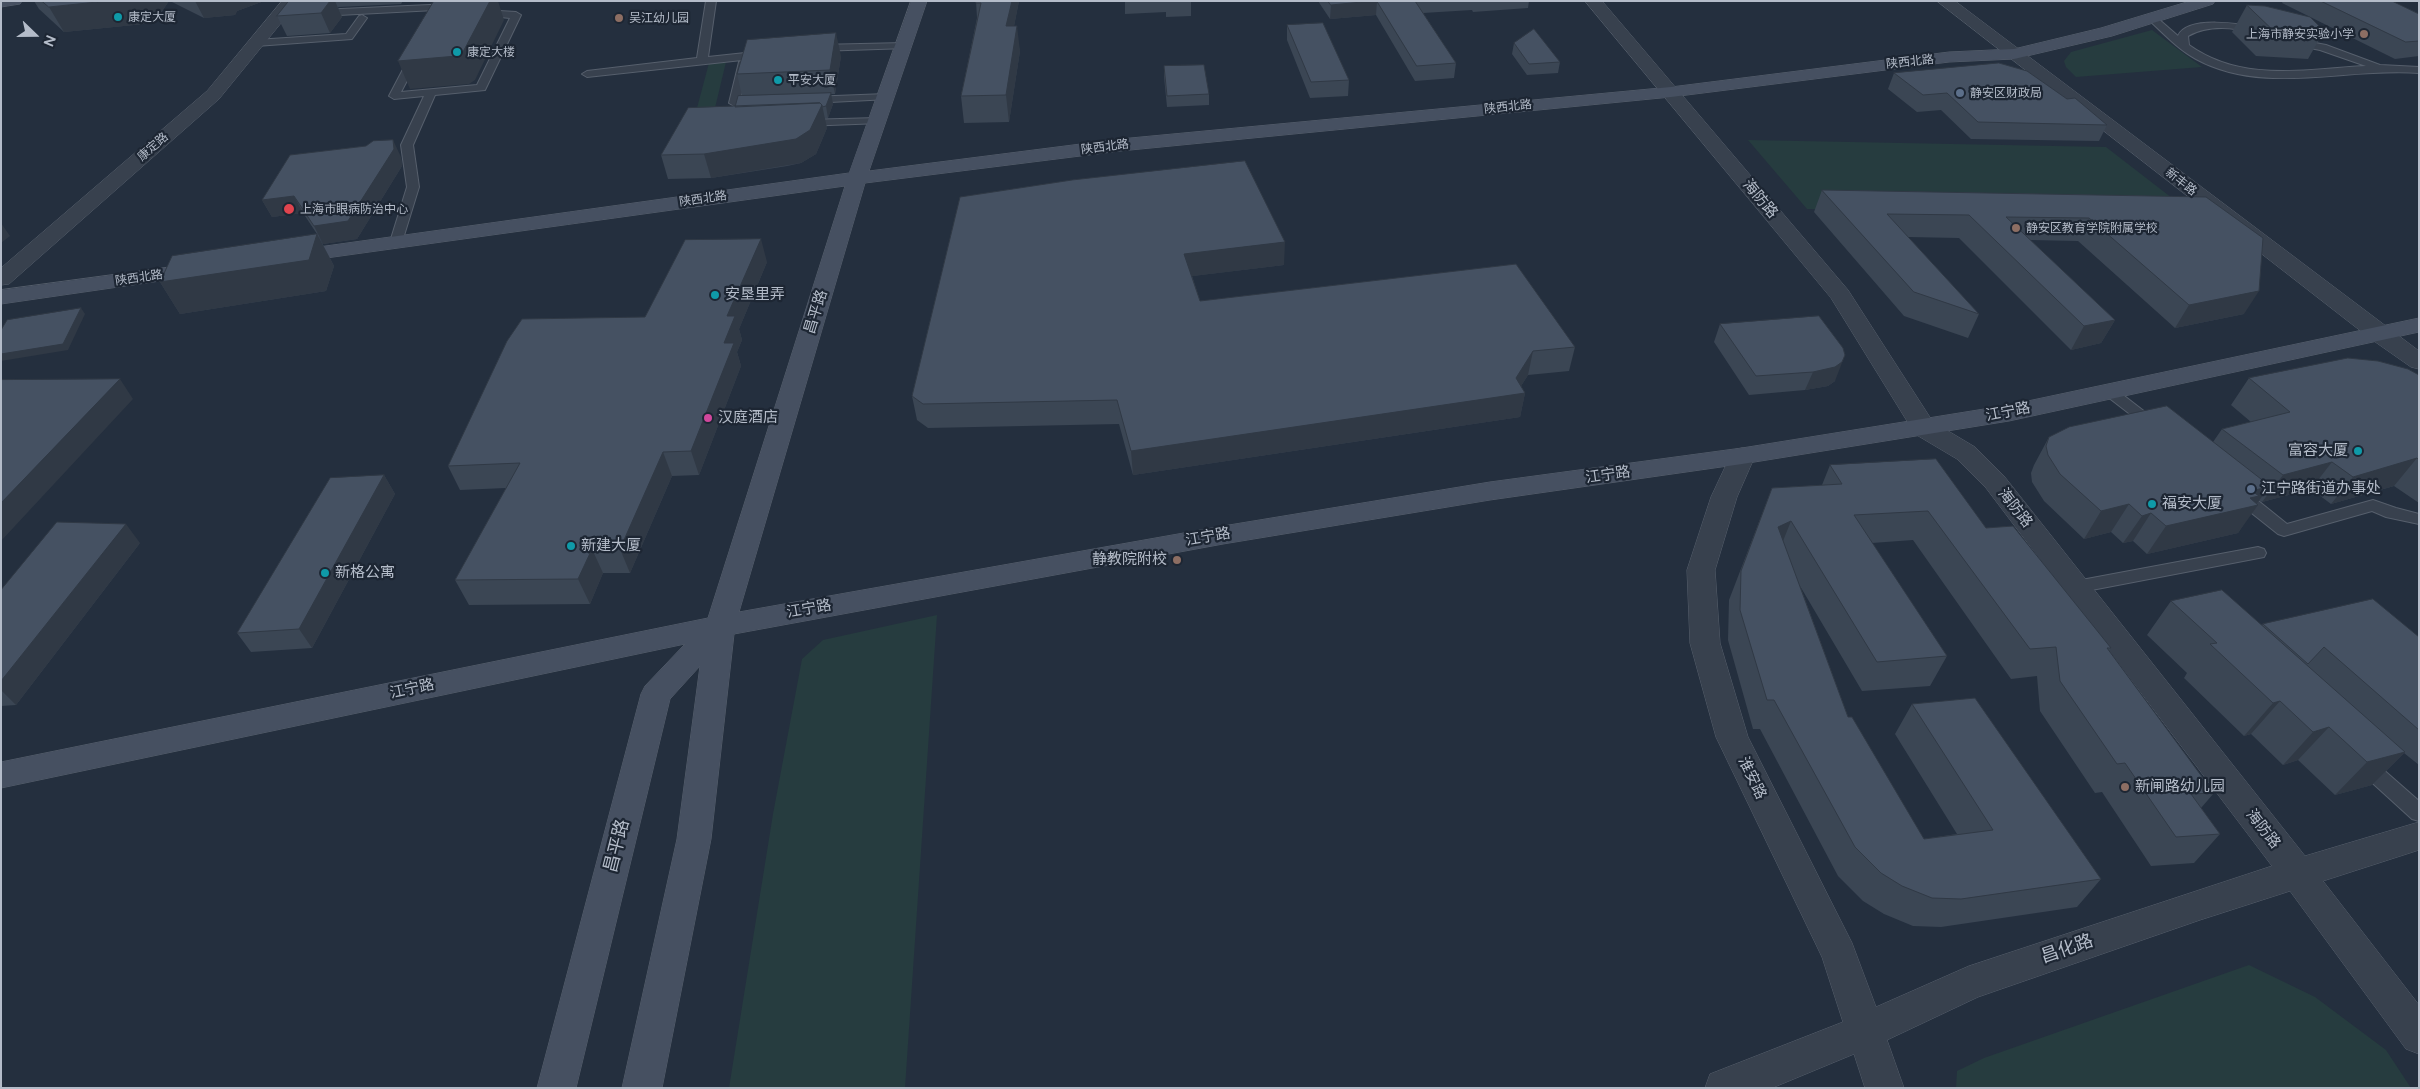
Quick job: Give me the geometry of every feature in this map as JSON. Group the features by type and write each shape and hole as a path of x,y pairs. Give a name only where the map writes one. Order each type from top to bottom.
{"main road":[{"path":"1,2 14,1"},
{"name":"昌平路","path":"642,1088 694,839 720,626 857,178 919,1"},
{"name":"陕西北路","path":"268,260 857,178 1120,145 1671,92 1940,58 2014,54 2152,18 2207,1"},
{"name":"陕西北路","path":"1,297 218,267"},
{"name":"江宁路","path":"1,775 720,626 1223,534 1490,491 1742,456 1924,428 2009,413 2419,325"},
{"name":"昌平路","path":"556,1088 656,694 720,626"}],"street":[{"name":"海防路","path":"1593,1 1840,295 1924,428 1966,453 1995,482 2297,873 2419,1036"},
{"name":"新丰路","path":"1945,1 2379,334 2419,362"},
{"name":"康定路","path":"1,279 213,95 256,43 287,10"},
{"name":"淮安路","path":"1742,456 1724,497 1701,570 1705,643 1732,737 1839,955 1885,1088"},
{"name":"昌化路","path":"1724,1088 1865,1030 1969,983 2297,873 2419,836"}],"lane":[{"path":"409,1 310,11 461,6"},
{"path":"702,61 711,1"},
{"path":"420,47 394,96 481,88 516,15 475,13"},
{"path":"256,43 349,37 362,18"},
{"path":"2152,18 2171,34 2184,40 2206,60 2239,71 2272,76 2380,68 2419,70"},
{"path":"2184,40 2199,27 2220,26 2268,33"},
{"path":"2302,75 2316,69 2317,60 2303,47 2288,40 2322,47 2380,68"},
{"path":"808,50 904,46"},
{"path":"587,74 643,70 702,61 772,54"},
{"path":"746,56 734,102 772,101"},
{"path":"396,242 413,187 407,145 431,93"},
{"path":"800,100 886,97"},
{"path":"788,123 877,121"},
{"path":"2110,390 2163,433"},
{"path":"2231,488 2284,530 2373,506 2392,513 2419,519"},
{"path":"2076,587 2258,552"},
{"path":"2353,753 2419,813"}],"green space":[{"path":"2152,30 2202,67 2076,77 2066,67 2064,61 2071,52"},
{"path":"726,62 715,108 697,108 709,63"},
{"path":"1748,140 2106,147 2194,215 1807,209"},
{"path":"937,615 905,1088 729,1088 773,814 802,659 823,640"},
{"path":"2249,965 2315,997 2386,1050 2411,1088 1956,1088 1957,1071 1984,1058"}],"building":[{"path":"42,1 107,1 49,7"},
{"path":"289,1 330,1 321,13 277,16"},
{"path":"434,1 490,1 463,52 457,56 398,61"},
{"path":"976,1 1012,1 1006,26 1017,26 1006,95 961,96 981,3 976,3"},
{"path":"1328,1 1372,1 1331,5"},
{"path":"1377,1 1415,1 1456,63 1417,66"},
{"path":"2321,1 2392,1 2419,14 2419,41 2406,42"},
{"path":"2247,5 2265,6 2310,17 2324,31 2271,28"},
{"path":"1323,23 1349,80 1311,82 1287,25"},
{"path":"1534,29 1560,62 1529,64 1514,43"},
{"path":"836,33 830,70 737,74 747,40"},
{"path":"1999,63 2027,71 2067,99 2075,98 2107,125 1978,122 1947,93 1923,95 1894,73"},
{"path":"1204,65 1209,94 1167,96 1164,66"},
{"path":"831,93 826,106 822,107 820,103 735,107 738,96"},
{"path":"820,103 822,105 810,130 796,139 704,154 661,155 688,108"},
{"path":"393,140 394,149 348,221 314,226 294,196 262,200 290,155 366,146 373,141"},
{"path":"1245,161 1285,242 1184,254 1200,301 1516,264 1575,347 1533,351 1516,378 1525,393 1131,451 1117,400 923,404 912,396 960,197 1072,180"},
{"path":"1822,190 2206,197 2263,238 2259,291 2189,305 2089,218 2006,217 2115,320 2084,326 1969,215 1887,214 1979,314 1914,292"},
{"path":"317,234 309,260 160,282 172,256"},
{"path":"761,239 727,316 735,316 724,343 734,343 691,451 663,452 620,549 592,549 578,579 455,580 520,463 448,466 507,341 522,319 645,317 685,240"},
{"path":"81,308 63,344 1,354 1,330 7,320"},
{"path":"1819,316 1843,348 1845,355 1842,362 1835,367 1813,372 1756,376 1720,324"},
{"path":"2348,358 2378,361 2408,369 2419,375 2419,460 2417,458 2353,477 2332,462 2283,475 2222,429 2290,412 2249,378"},
{"path":"120,379 1,503 1,380"},
{"path":"2167,406 2270,486 2252,491 2259,496 2250,498 2258,505 2166,526 2151,513 2142,516 2129,504 2101,511 2060,474 2048,455 2046,446 2049,437 2069,427"},
{"path":"1936,459 1986,528 2013,526 2111,648 2107,648 2214,793 2191,794 2220,834 2176,837 2125,763 2117,764 2060,681 2056,647 2030,649 1928,511 1854,515 1947,656 1877,662 1791,521 1778,527 1848,717 1852,717 1924,839 1993,830 1912,704 1975,698 2101,879 1961,899 1932,898 1902,886 1881,873 1855,847 1774,700 1767,700 1740,610 1741,571 1772,488 1842,484 1830,465"},
{"path":"384,475 299,629 237,633 330,478"},
{"path":"57,522 126,524 1,681 1,590"},
{"path":"2222,590 2405,752 2367,762 2329,727 2313,732 2280,701 2273,703 2210,644 2217,643 2171,601"},
{"path":"2373,599 2419,637 2419,730 2324,647 2308,664 2263,624"}],"place":[{"name":"康定大厦","path":"118,17"},
{"name":"吴江幼儿园","path":"619,18"},
{"name":"上海市静安实验小学","path":"2364,34"},
{"name":"康定大楼","path":"457,52"},
{"name":"平安大厦","path":"778,80"},
{"name":"静安区财政局","path":"1960,93"},
{"name":"上海市眼病防治中心","path":"289,209"},
{"name":"静安区教育学院附属学校","path":"2016,228"},
{"name":"安垦里弄","path":"715,295"},
{"name":"汉庭酒店","path":"708,418"},
{"name":"富容大厦","path":"2358,451"},
{"name":"江宁路街道办事处","path":"2251,489"},
{"name":"福安大厦","path":"2152,504"},
{"name":"新建大厦","path":"571,546"},
{"name":"静教院附校","path":"1177,560"},
{"name":"新格公寓","path":"325,573"},
{"name":"新闸路幼儿园","path":"2125,787"}]}
